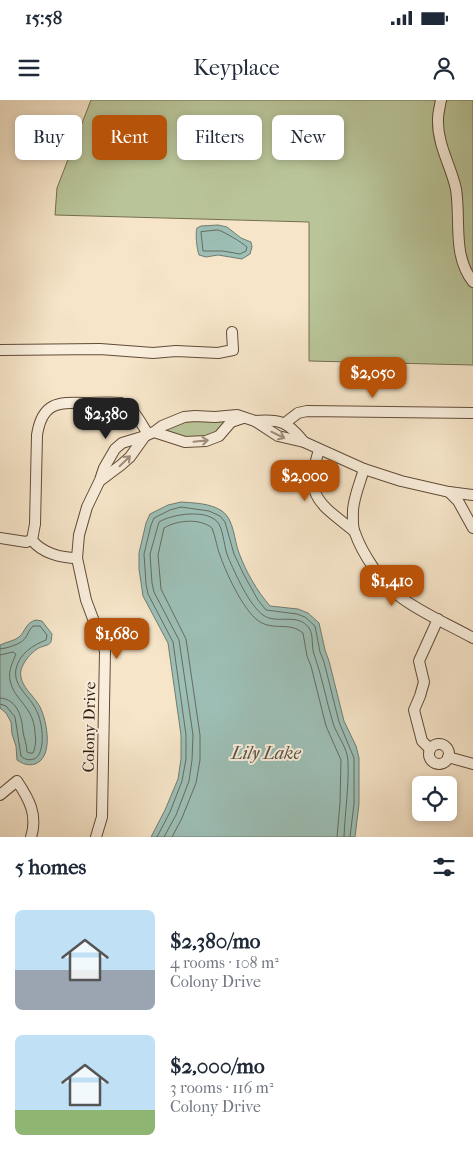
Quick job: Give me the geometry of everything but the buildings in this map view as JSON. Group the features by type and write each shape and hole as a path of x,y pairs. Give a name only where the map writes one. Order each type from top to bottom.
{"street":[{"path":"441,100 438,119 442,148 456,188 458,244 473,282"},
{"path":"0,350 100,349 153,353 176,351 218,353 233,350 232,332"},
{"path":"77,558 64,558 49,552 36,546 32,540 36,524 37,435 39,421 46,408 66,402 121,403 135,413 149,434 185,442 206,441 219,436 231,422 244,417"},
{"path":"285,423 298,413 307,411 473,413"},
{"name":"Colony Drive","path":"96,837 102,817 105,651 86,600 77,558 79,535 88,507 114,449 122,443 149,434 162,426 184,417 194,416 215,417 227,415 256,420 277,420 295,430 304,442"},
{"name":"Colony Drive","path":"256,420 278,436 304,442 364,469 402,481 448,492 473,495"},
{"path":"100,480 126,461 149,434"},
{"path":"319,450 312,471 312,483 317,497 324,506 354,531"},
{"path":"364,469 356,492 353,510 354,531 362,550 397,595 413,606 473,638"},
{"path":"448,492 458,501 473,528"},
{"path":"0,538 26,542 32,540"},
{"path":"438,619 419,661 424,682 414,710 422,741 430,749 435,745 442,745 447,749 448,757 473,764"},
{"path":"0,795 17,782 32,808 34,825 31,837"}],"green space":[{"path":"91,100 473,100 473,365 309,361 309,222 55,215 57,188 68,160 82,160 82,123"},
{"path":"229,417 219,433 197,440 163,432 163,428 177,421"}],"water":[{"path":"218,225 227,227 241,238 251,242 250,254 242,259 218,255 206,257 199,255 196,242 197,228"},
{"name":"Lily Lake","path":"181,502 207,505 222,511 229,519 239,553 248,574 270,606 298,609 308,613 319,623 344,721 356,746 359,758 359,804 355,837 151,837 178,779 181,759 181,735 168,643 143,596 139,553 150,514 168,505"},
{"path":"32,621 42,621 52,634 51,642 32,653 25,661 21,670 24,685 40,707 47,729 45,754 41,760 30,765 23,764 17,760 11,722 6,713 0,708 0,645 15,640"}]}
